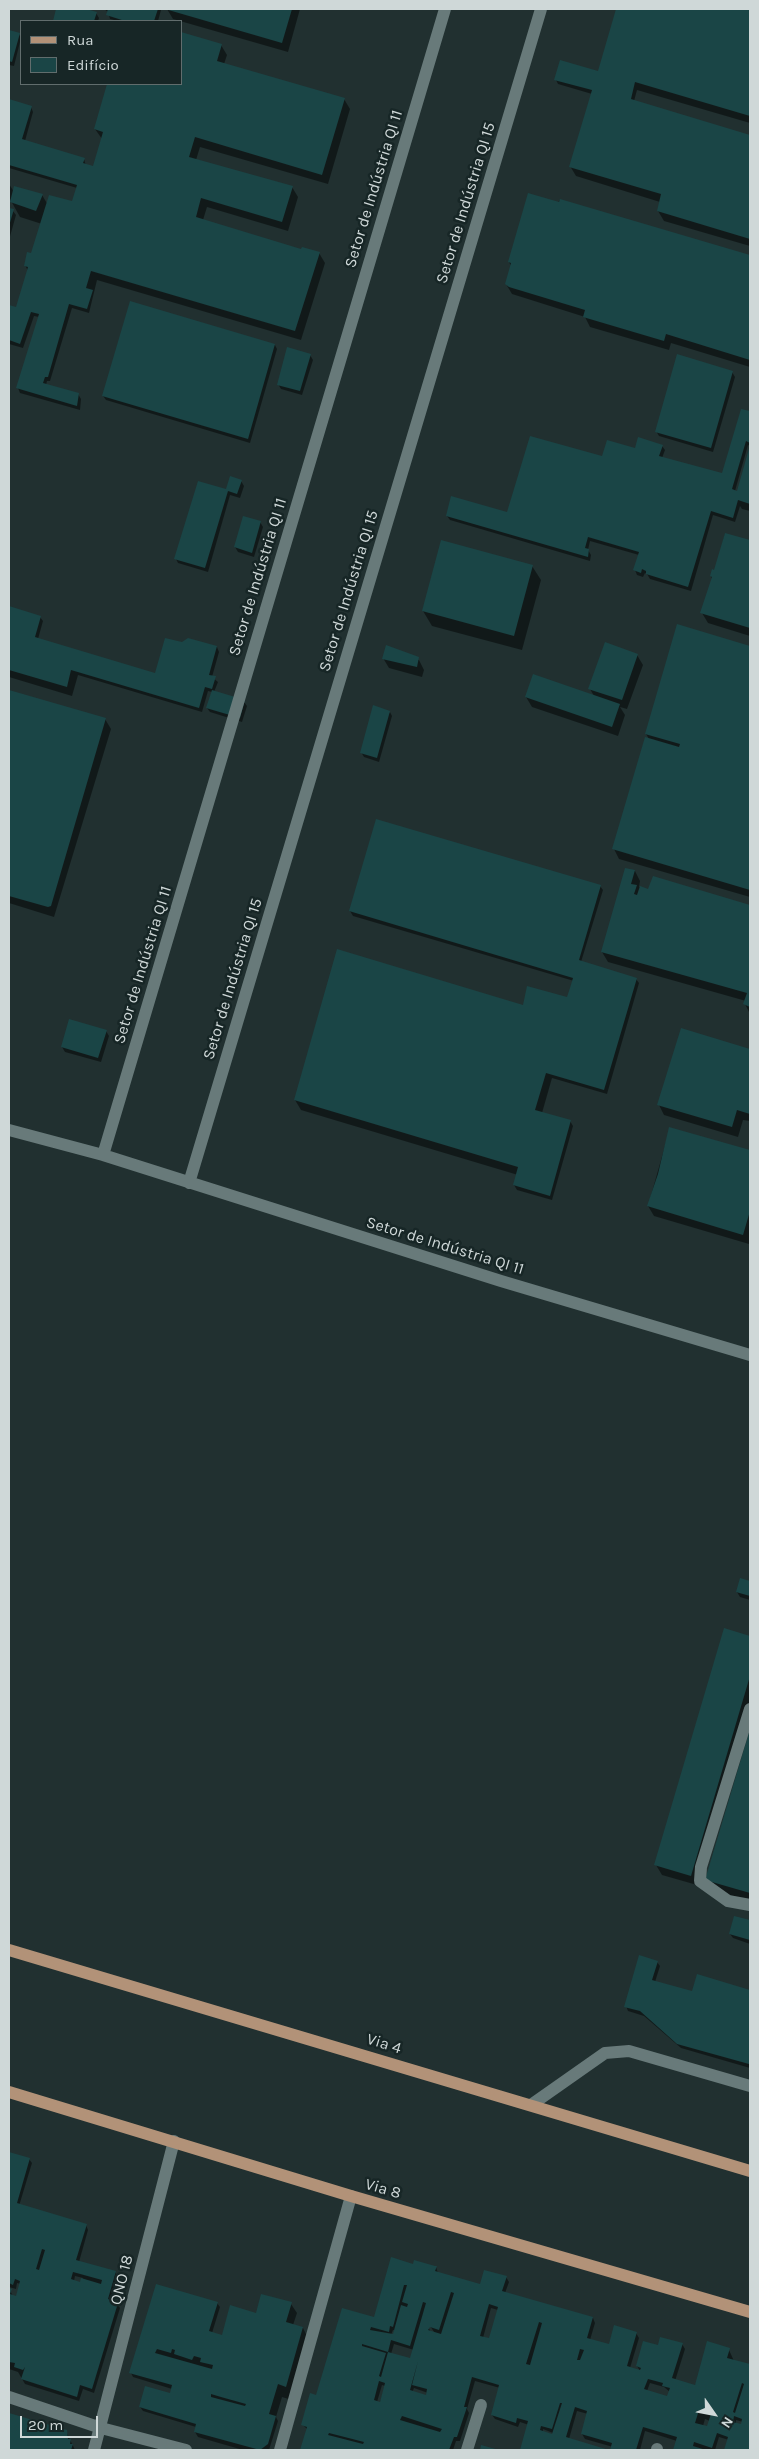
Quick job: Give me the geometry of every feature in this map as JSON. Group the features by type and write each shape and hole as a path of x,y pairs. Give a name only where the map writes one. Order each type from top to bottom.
{"main road":[{"name":"Via 4","path":"9,1950 750,2171"},
{"name":"Via 8","path":"9,2092 351,2196 750,2312"},
{"path":"732,2307 750,2300"}],"street":[{"name":"Setor de Indústria QI 11","path":"103,1155 445,9"},
{"name":"Setor de Indústria QI 15","path":"188,1183 541,9"},
{"name":"Setor de Indústria QI 11","path":"9,1130 103,1155 188,1183 750,1356"},
{"path":"750,1709 701,1867 700,1881 728,1901 750,1905"},
{"path":"531,2105 605,2054 629,2051 750,2086"},
{"name":"QNO 18","path":"94,2450 174,2141"},
{"path":"280,2450 351,2196"},
{"path":"9,2398 101,2428 186,2450"},
{"path":"467,2450 481,2406"}],"building":[{"path":"56,9 86,9 97,12 94,20 53,20"},
{"path":"108,9 158,9 154,20 122,20 106,15"},
{"path":"165,9 292,9 282,43"},
{"path":"616,9 750,9 750,116 635,82 631,99 750,135 750,239 657,211 661,194 569,167 592,90 554,80 560,60 598,71"},
{"path":"9,30 20,33 12,62 9,61"},
{"path":"182,32 222,44 217,61 345,98 322,175 195,137 189,157 293,186 282,222 201,198 196,217 301,249 302,247 320,252 295,331 91,271 86,288 93,290 87,309 69,304 48,377 45,377 43,383 79,393 77,406 16,388 39,314 31,312 20,344 9,340 9,305 16,307 28,267 24,266 27,252 31,253 49,195 72,201 77,185 9,165 9,99 32,106 22,139 85,158 83,163 93,166 103,132 94,129 107,85 182,85"},
{"path":"14,186 43,194 36,211 10,202"},
{"path":"528,193 559,202 560,199 750,255 750,360 666,334 664,341 583,317 585,310 509,287 505,284 511,263 508,262"},
{"path":"9,208 14,209 9,226"},
{"path":"130,301 275,344 248,439 102,396"},
{"path":"287,347 311,354 300,391 277,385"},
{"path":"677,354 733,371 711,448 655,432"},
{"path":"741,409 750,411 750,443 746,441 732,489 737,491 750,445 750,504 738,500 733,518 711,511 688,587 646,574 646,571 642,569 641,573 633,570 639,552 588,537 585,548 589,549 588,557 446,516 451,496 507,512 530,436 602,456 607,440 635,448 638,437 663,445 659,456 722,473"},
{"path":"230,476 242,480 237,494 228,491 205,568 174,559 198,481 226,489"},
{"path":"243,516 261,521 252,553 234,547"},
{"path":"725,533 750,540 750,628 700,613 712,577 710,576 712,569 714,570"},
{"path":"441,540 533,565 514,636 422,611"},
{"path":"9,606 41,616 35,637 155,673 165,638 182,642 188,638 217,646 209,675 216,676 212,689 205,687 199,708 71,670 67,687 9,670"},
{"path":"677,624 750,646 750,890 612,849 645,737 679,747 680,744 645,734"},
{"path":"605,642 638,654 622,700 588,689"},
{"path":"386,645 419,657 417,667 382,659"},
{"path":"533,674 620,704 612,727 525,697"},
{"path":"9,690 106,718 51,906 48,907 9,896"},
{"path":"212,690 245,700 240,718 206,708"},
{"path":"373,705 390,711 377,758 360,753"},
{"path":"376,819 601,885 579,960 637,978 604,1090 546,1073 535,1110 571,1120 550,1196 513,1185 518,1167 294,1100 337,949 523,1005 527,986 567,997 573,978 349,911"},
{"path":"625,868 635,870 631,884 637,885 634,894 637,895 640,886 648,889 653,876 750,905 750,1007 743,1004 747,993 601,952"},
{"path":"69,1019 107,1030 98,1058 61,1047"},
{"path":"681,1028 750,1049 750,1114 737,1110 732,1127 657,1105"},
{"path":"669,1127 750,1150 750,1211 743,1235 647,1206 658,1174"},
{"path":"740,1578 750,1581 750,1596 736,1592"},
{"path":"724,1628 750,1636 750,1676 691,1876 654,1865"},
{"path":"750,1729 750,1893 705,1880"},
{"path":"734,1916 750,1920 750,1940 729,1934"},
{"path":"639,1955 658,1961 652,1980 692,1991 697,1974 750,1990 749,2064 677,2044 640,2011 624,2007"},
{"path":"9,2152 30,2158 17,2203 87,2224 76,2260 116,2271 108,2299 118,2303 92,2389 80,2385 77,2397 21,2379 25,2367 23,2370 14,2367 15,2363 9,2362 9,2288 12,2289 10,2294 16,2296 20,2281 15,2279 13,2285 9,2283","holes":["42,2249 45,2250 39,2270 36,2269","73,2272 102,2280 101,2284 81,2278 80,2282 71,2279"]},
{"path":"391,2257 413,2264 414,2260 437,2266 435,2271 480,2284 484,2270 507,2276 502,2291 593,2317 587,2338 609,2344 614,2325 637,2332 627,2366 640,2370 641,2368 636,2366 643,2341 658,2345 660,2337 683,2343 672,2378 695,2385 707,2341 730,2348 727,2358 750,2364 750,2450 724,2450 728,2437 717,2433 712,2448 694,2442 693,2446 706,2450 673,2450 677,2437 643,2427 636,2450 610,2450 612,2443 581,2434 587,2411 575,2407 566,2437 609,2450 520,2450 528,2421 517,2418 516,2423 491,2415 499,2385 472,2377 464,2407 467,2407 457,2437 454,2437 449,2450 300,2450 307,2427 301,2425 310,2393 316,2395 342,2308 374,2317","holes":["404,2285 407,2285 402,2302 408,2304 407,2307 401,2305 393,2334 370,2330 371,2327 389,2332 390,2326 393,2327","451,2292 454,2293 441,2334 428,2330 430,2327 439,2330","423,2302 426,2303 410,2358 388,2352 391,2340 410,2346","489,2304 498,2307 489,2338 480,2336","539,2322 542,2323 530,2365 526,2364","362,2344 388,2352 381,2377 379,2376 386,2353 362,2346","580,2349 584,2350 580,2360 577,2360","418,2361 412,2385 427,2389 426,2395 410,2390","648,2379 663,2383 662,2386 670,2388 667,2396 644,2389","379,2381 385,2383 380,2402 374,2400","742,2383 744,2384 735,2413 733,2412","560,2403 562,2403 552,2434 540,2430 541,2426 552,2429","699,2410 711,2414 707,2426 695,2423","402,2416 442,2429 440,2432 400,2420","734,2416 742,2419 741,2424 733,2422","329,2433 364,2442 363,2444 328,2435"]},
{"path":"156,2284 218,2302 209,2331 222,2335 230,2305 256,2313 261,2294 292,2302 286,2322 303,2327 286,2387 278,2384 269,2414 276,2416 268,2444 260,2450 194,2432 196,2424 139,2407 145,2386 170,2393 172,2385 129,2373","holes":["157,2349 171,2353 172,2349 175,2350 174,2354 192,2360 194,2356 201,2358 200,2362 213,2365 212,2369 155,2353","211,2394 221,2397 246,2404 245,2406 211,2397"]},
{"path":"9,2413 67,2430 68,2439 71,2439 70,2444 73,2444 71,2450 9,2450"},
{"path":"481,2445 499,2450 480,2450"}]}
